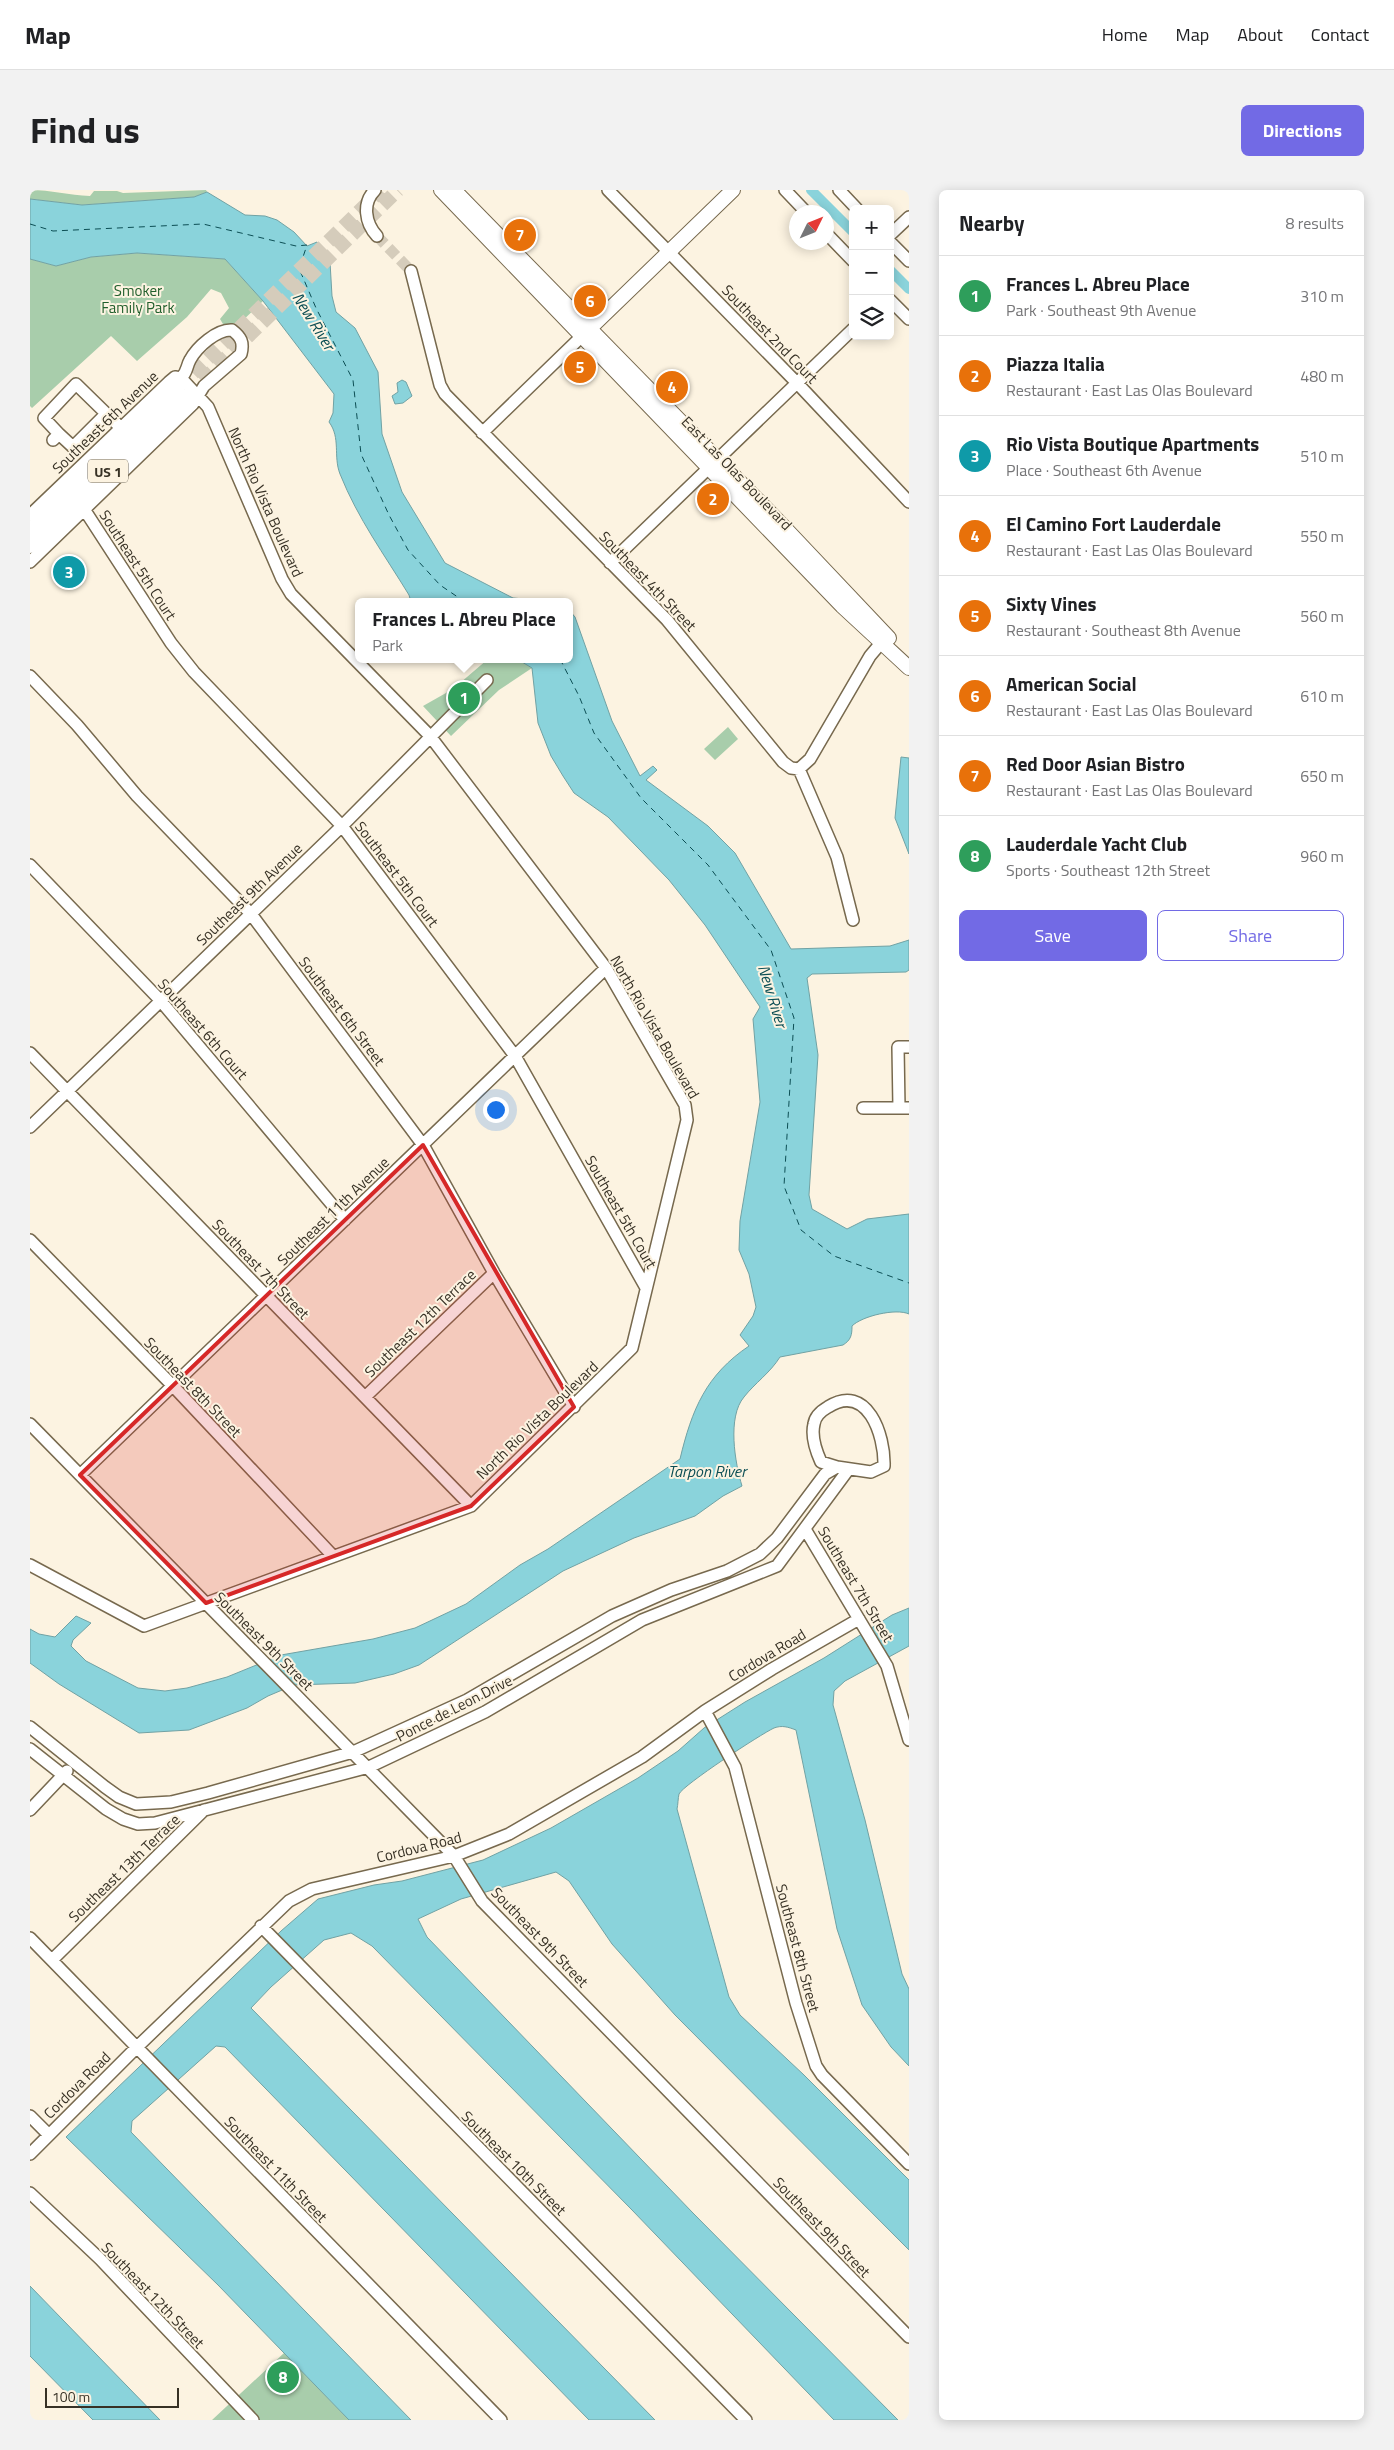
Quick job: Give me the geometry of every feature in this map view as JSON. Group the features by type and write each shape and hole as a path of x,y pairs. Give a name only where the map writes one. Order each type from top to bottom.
{"main road":[{"name":"East Las Olas Boulevard","path":"441,190 586,332"},
{"name":"East Las Olas Boulevard","path":"454,190 586,332 713,463 842,606 909,661"},
{"path":"586,332 732,190"},
{"name":"US 1","path":"30,530 186,389"},
{"name":"US 1","path":"30,546 186,389"},
{"name":"East Las Olas Boulevard","path":"884,639 909,668"}],"street":[{"path":"375,190 369,196 366,216 368,224 377,236"},
{"name":"Southeast 2nd Court","path":"608,190 796,382 909,502"},
{"path":"785,190 799,205"},
{"path":"839,190 853,205"},
{"path":"894,231 909,217"},
{"path":"834,241 849,256"},
{"path":"894,246 909,261"},
{"name":"Southeast 4th Street","path":"410,271 441,389 667,620 783,762 791,768 799,769"},
{"path":"894,304 909,318"},
{"path":"30,562 193,404 186,389 189,362 194,355 218,332 232,330 239,335 243,346 241,354 204,386 186,389"},
{"path":"482,433 586,332"},
{"path":"610,563 849,332"},
{"name":"Southeast 6th Avenue","path":"30,515 168,382 175,377 186,389"},
{"path":"106,414 73,446 56,437 44,418 76,384 121,428"},
{"name":"North Rio Vista Boulevard","path":"186,389 208,407 282,579 291,594 355,659"},
{"name":"Southeast 5th Court","path":"84,509 171,643 194,672 342,826 515,1056 646,1286"},
{"path":"853,920 837,857 799,769 810,759 870,656 884,639"},
{"name":"North Rio Vista Boulevard","path":"30,1565 144,1626 471,1506 632,1348 687,1120 685,1105 606,968 430,736 359,663"},
{"name":"Southeast 6th Street","path":"30,676 77,725 138,796 251,914 423,1144 494,1273 574,1406"},
{"name":"Southeast 9th Avenue","path":"30,1127 342,826 487,680"},
{"name":"Southeast 6th Court","path":"30,865 160,1000 345,1220"},
{"name":"Southeast 11th Avenue","path":"80,1475 606,968"},
{"path":"863,1108 904,1108 898,1047 909,1047"},
{"name":"Southeast 7th Street","path":"30,1053 471,1506"},
{"name":"Southeast 8th Street","path":"30,1240 173,1386 333,1556"},
{"name":"Southeast 12th Terrace","path":"366,1396 494,1273"},
{"path":"838,1400 854,1401 868,1412 881,1433 884,1451 884,1466 870,1472 842,1468 821,1462 815,1447 814,1424 820,1412 838,1400"},
{"name":"Southeast 9th Street","path":"30,1424 369,1767 454,1856 482,1901 909,2337"},
{"name":"Ponce de Leon Drive","path":"30,1749 106,1809 123,1819 138,1824 155,1823 206,1808 369,1767 485,1712 642,1620 777,1566 805,1529 842,1468"},
{"name":"Ponce de Leon Drive","path":"30,1727 119,1797 136,1804 171,1802 353,1752 467,1700 612,1616 671,1590 727,1571 760,1554 778,1538 821,1479 842,1468"},
{"name":"Southeast 7th Street","path":"805,1529 887,1666 909,1740"},
{"name":"Cordova Road","path":"30,2154 140,2052 265,1930 289,1901 312,1888 454,1856 509,1834 625,1767 708,1716 772,1669 861,1624"},
{"name":"Southeast 8th Street","path":"708,1716 732,1758 796,2003 816,2066 822,2075 909,2164"},
{"path":"30,1810 75,1762"},
{"path":"206,1808 208,1793"},
{"name":"Southeast 13th Terrace","path":"52,1960 206,1808"},
{"name":"Southeast 10th Street","path":"265,1930 746,2420"},
{"name":"Southeast 11th Street","path":"30,1938 502,2420"},
{"path":"30,2116 49,2135"},
{"name":"Southeast 12th Street","path":"30,2193 100,2259 253,2420"}],"highlighted area":[{"path":"423,1145 574,1407 471,1506 206,1603 80,1475"}],"green space":[{"path":"30,190 90,196 94,191 117,191 123,193 206,190 207,192 194,197 82,205 30,199"},
{"name":"Smoker Family Park","path":"137,253 225,259 263,301 236,327 223,324 220,319 229,308 221,293 211,289 187,317 137,361 111,336 32,408 30,406 30,259 56,266 91,257"},
{"path":"483,663 524,663 532,668 499,690 451,736 423,706 453,689"},
{"path":"728,727 738,739 715,760 704,749"},
{"path":"284,2353 349,2420 212,2420"}],"water":[{"name":"New River","path":"207,192 245,215 265,216 277,220 294,232 307,246 317,242 330,262 332,296 336,312 355,328 378,372 382,434 402,492 445,563 513,598 410,598 363,521 340,474 335,434 329,422 333,413 334,394 263,301 225,259 137,253 91,257 56,266 30,259 30,199 82,205 194,197"},
{"path":"402,380 406,382 412,396 403,403 395,404 392,396 398,392 397,383"},
{"path":"573,615 612,721 640,776 653,766 657,770 646,780 708,826 735,853 791,949 890,946 909,940 909,970 906,972 812,974 807,978 818,1055 809,1195 812,1209 847,1229 867,1219 909,1214 909,1314 896,1312 871,1316 852,1326 850,1337 843,1345 780,1357 744,1397 736,1416 734,1428 735,1453 742,1486 723,1496 695,1516 634,1538 563,1571 419,1665 394,1674 355,1683 294,1685 268,1696 247,1708 189,1730 139,1733 59,1684 30,1663 30,1629 39,1634 55,1637 76,1616 91,1623 73,1640 71,1646 86,1661 138,1688 165,1691 187,1688 227,1677 281,1655 373,1639 415,1628 466,1604 520,1565 548,1549 680,1459 690,1424 711,1381 734,1357 749,1346 740,1335 753,1316 756,1307 749,1274 739,1250 740,1221 760,1102 753,1019 760,1007 705,925 669,880 608,817 574,793 551,756 538,723 532,668 524,663 573,663"},
{"path":"901,757 909,758 909,854 895,818"},
{"path":"909,1608 909,1646 845,1681 834,1691 833,1705 865,1820 902,1974 909,1989 909,2066 891,2047 862,2005 837,1929 796,1730 785,1727 774,1728 739,1749 684,1789 679,1794 677,1809 729,1997 740,2015 804,2075 909,2180 909,2250 675,2015 612,1944 569,1881 556,1872 461,1899 418,1919 427,1937 693,2213 898,2420 834,2420 632,2210 372,1946 351,1933 324,1940 271,1987 251,2008 655,2420 589,2420 225,2047 216,2046 132,2121 131,2132 411,2420 349,2420 218,2285 66,2137 281,1931 318,1899 374,1885 402,1881 483,1860 551,1828 638,1778 678,1751 704,1728 745,1702 824,1658 892,1615"},
{"path":"30,2286 160,2420 93,2420 30,2356"}],"waterway":[{"path":"811,190 849,228"},
{"path":"894,274 909,289"}],"ferry route":[{"path":"30,224 53,231 203,224 296,246 307,245 301,273 316,308 353,380 361,454 389,515 408,550 440,585 459,598"},
{"path":"562,663 579,696 594,733 641,798 708,865 771,950 794,1018 784,1186 801,1230 834,1256 909,1283"}],"tunnel":[{"path":"178,388 381,190"},
{"path":"187,396 398,190"},
{"path":"377,236 411,271"}],"place":[{"name":"Red Door Asian Bistro","path":"520,235"},
{"name":"American Social","path":"590,301"},
{"name":"Sixty Vines","path":"580,367"},
{"name":"El Camino Fort Lauderdale","path":"672,387"},
{"name":"Piazza Italia","path":"713,499"},
{"name":"Rio Vista Boutique Apartments","path":"69,572"},
{"name":"Frances L. Abreu Place","path":"464,698"},
{"name":"Lauderdale Yacht Club","path":"283,2377"}],"water label":[{"name":"Tarpon River","path":"707,1471"}]}
